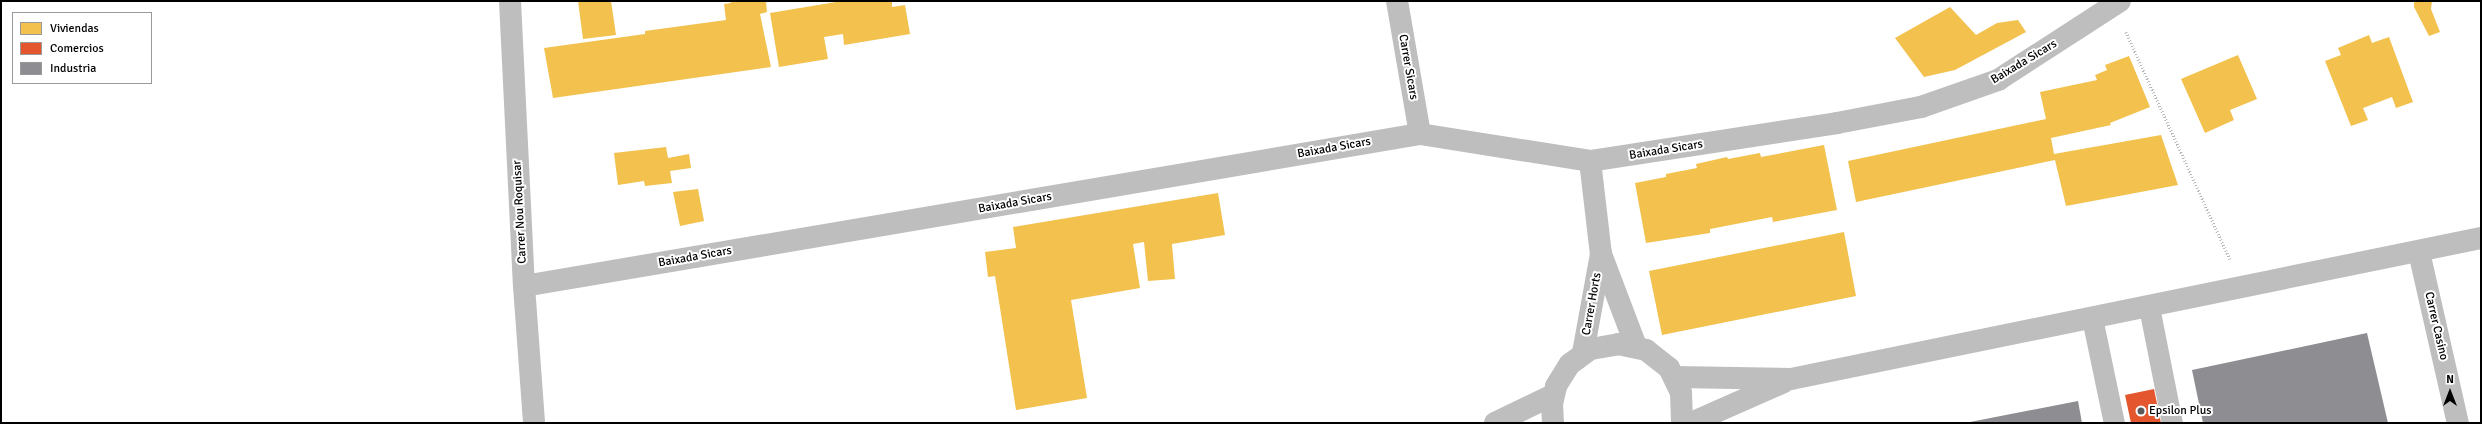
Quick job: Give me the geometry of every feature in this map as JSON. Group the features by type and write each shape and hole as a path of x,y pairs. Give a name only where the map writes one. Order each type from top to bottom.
{"street":[{"name":"Carrer Nou Roquisar","path":"510,1 524,286 534,423"},
{"name":"Carrer Sicars","path":"1397,1 1420,134"},
{"name":"Baixada Sicars","path":"524,286 1420,134 1590,161 1838,123 1921,107 1998,80 2117,4"},
{"name":"Carrer Horts","path":"1590,161 1601,254 1636,346"},
{"path":"1691,423 1791,379 2419,252 2481,238"},
{"name":"Carrer Casino","path":"2419,252 2458,423"},
{"name":"Carrer Horts","path":"1583,353 1601,254"},
{"path":"1553,423 1553,395 1564,371 1583,353 1609,344 1636,346 1654,355 1675,376 1683,402 1682,423"},
{"path":"1675,376 1791,379"},
{"path":"1495,423 1553,395"}],"lane":[{"path":"2148,306 2172,423"},
{"path":"2092,318 2114,423"}],"path":[{"path":"2117,4 2194,183 2244,287"}],"building: Viviendas":[{"path":"578,1 611,1 616,35 583,39"},
{"path":"730,1 766,1 767,12 760,14 771,67 553,98 544,48 645,34 645,31 726,20 724,4 731,3"},
{"path":"842,1 892,1 892,7 905,5 910,34 844,45 843,34 824,37 828,59 779,67 770,13"},
{"path":"2414,1 2432,1 2431,9 2440,32 2429,36 2414,7"},
{"path":"1950,7 1976,35 1997,23 2018,20 2026,32 1955,70 1924,77 1895,38"},
{"path":"2369,35 2372,43 2389,37 2413,102 2396,108 2392,97 2363,108 2368,120 2351,126 2325,61 2341,55 2338,48"},
{"path":"2238,55 2257,99 2230,110 2234,120 2205,133 2181,79"},
{"path":"2129,56 2150,107 2110,123 2111,125 2051,138 2054,154 2161,135 2178,185 2066,206 2055,160 1856,202 1848,161 2046,119 2040,92 2097,80 2095,75 2107,70 2105,65"},
{"path":"1824,145 1837,210 1773,222 1772,217 1710,229 1710,233 1646,243 1635,183 1666,177 1666,174 1697,168 1696,164 1727,157 1728,159 1760,153 1761,157"},
{"path":"666,147 668,158 689,154 691,168 670,171 672,183 645,186 644,181 618,185 614,153"},
{"path":"698,189 704,221 680,226 673,192"},
{"path":"1218,193 1225,235 1172,244 1175,279 1148,281 1144,242 1133,244 1140,288 1071,300 1087,398 1016,410 995,276 988,277 985,252 1016,248 1013,227"},
{"path":"1844,232 1856,296 1662,335 1649,271"}],"building: Comercios":[{"path":"2154,389 2161,423 2131,423 2125,395"}],"building: Industria":[{"path":"2367,333 2388,423 2203,423 2192,370"},
{"path":"2078,401 2082,423 1970,422"}],"place":[{"name":"Epsilon Plus","path":"2141,411"}]}
